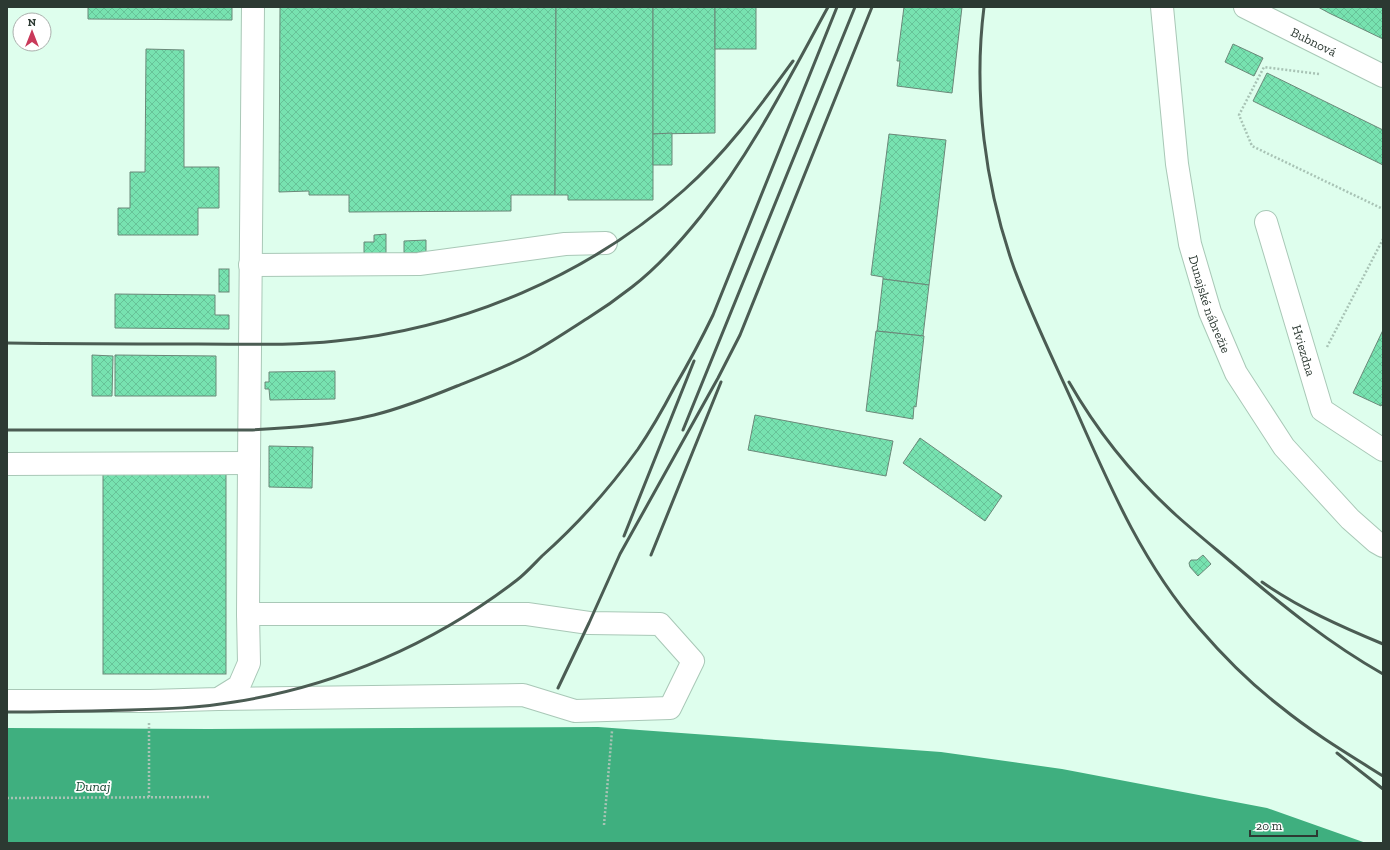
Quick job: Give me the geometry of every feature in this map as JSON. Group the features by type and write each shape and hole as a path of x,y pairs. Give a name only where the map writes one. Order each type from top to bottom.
{"street":[{"path":"218,699 239,686 249,663 248,463 253,7"},
{"name":"Dunajské nábrežie","path":"1162,7 1177,164 1190,244 1210,312 1236,373 1284,447 1350,519 1380,540"},
{"name":"Bubnová","path":"1245,7 1383,76"},
{"name":"Hviezdna","path":"1266,222 1322,410 1383,450"},
{"path":"250,265 419,264 565,244 606,243"},
{"path":"7,464 248,463"},
{"path":"7,701 150,701 523,695 575,711 670,708 693,661 660,624 589,623 527,614 248,614"}],"path":[{"path":"1319,74 1264,67 1239,115 1252,146 1383,209"},
{"path":"1312,376 1383,239"},
{"path":"149,797 150,701"},
{"path":"604,825 614,709"},
{"path":"7,798 210,797"}],"water":[{"name":"Dunaj","path":"598,727 941,752 1062,769 1267,808 1366,843 7,843 7,728 208,729"}],"building":[{"path":"88,7 232,7 232,20 88,19"},
{"path":"280,7 556,7 555,195 511,195 511,211 349,212 349,195 309,195 309,191 279,192"},
{"path":"556,7 653,7 653,200 568,200 568,195 555,195"},
{"path":"653,7 715,7 715,133 653,134"},
{"path":"715,7 756,7 756,49 715,49"},
{"path":"904,7 962,7 952,93 897,86 900,61 897,61"},
{"path":"1318,7 1383,7 1383,39 1329,13"},
{"path":"1233,44 1263,58 1254,76 1225,62"},
{"path":"146,49 184,50 184,167 219,167 219,208 198,208 198,235 118,235 118,208 130,208 130,172 145,172"},
{"path":"1267,73 1383,130 1383,165 1253,101"},
{"path":"672,133 672,165 653,165 653,134"},
{"path":"889,134 946,140 929,285 883,279 883,277 871,275"},
{"path":"386,234 386,253 364,254 364,242 374,242 374,235"},
{"path":"426,240 426,252 404,253 404,241"},
{"path":"219,269 229,269 229,292 219,292"},
{"path":"883,279 929,285 923,336 877,331"},
{"path":"115,294 215,295 215,315 229,315 229,329 115,328"},
{"path":"1383,330 1383,403 1381,406 1353,393"},
{"path":"876,331 924,336 916,407 914,406 913,419 866,411"},
{"path":"92,355 113,356 112,396 92,396"},
{"path":"115,355 216,356 216,396 115,396"},
{"path":"335,371 335,399 270,400 269,389 265,389 265,382 269,382 269,372"},
{"path":"755,415 893,441 886,476 748,450"},
{"path":"920,438 1002,496 985,521 903,463"},
{"path":"269,446 313,447 312,488 269,487"},
{"path":"103,471 226,471 226,674 103,674"},
{"path":"1203,555 1211,564 1198,576 1190,567 1189,563 1191,560 1197,560"}],"railway":[{"path":"7,430 249,430 327,424 374,415 405,406 485,375 521,359 600,310 621,295 651,271 685,235 720,192 737,166 769,114 828,7"},
{"path":"7,712 169,709 221,704 272,695 347,673 383,659 419,642 486,603 520,577 593,505 638,449 661,412 713,315 837,7"},
{"path":"683,430 855,7"},
{"path":"558,688 620,554 718,378 740,335 872,7"},
{"path":"984,7 981,40 981,106 989,172 1004,237 1014,268 1036,322 1129,524 1161,578 1179,603 1208,639 1238,670 1293,717 1383,776"},
{"path":"7,343 319,343 384,335 431,324 477,310 522,293 566,272 607,248 647,220 684,190 715,160 742,128 793,61"},
{"path":"624,536 694,361"},
{"path":"651,555 721,382"},
{"path":"1069,382 1104,436 1146,486 1177,516 1254,582 1307,624 1344,650 1383,674"},
{"path":"1262,582 1306,609 1336,624 1383,644"},
{"path":"1337,753 1383,789"}]}
